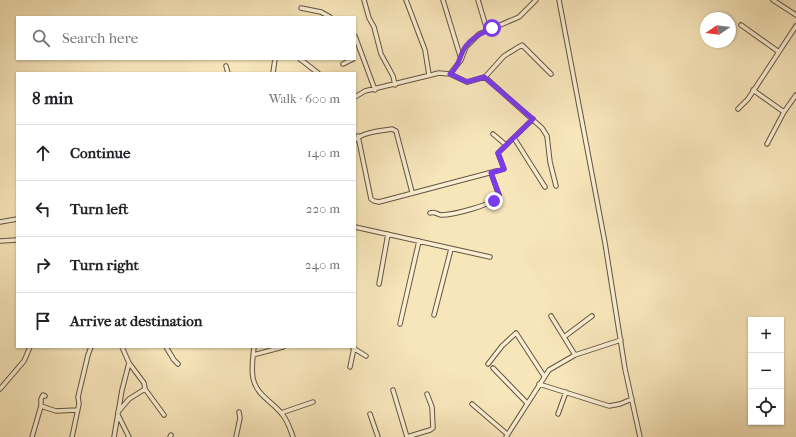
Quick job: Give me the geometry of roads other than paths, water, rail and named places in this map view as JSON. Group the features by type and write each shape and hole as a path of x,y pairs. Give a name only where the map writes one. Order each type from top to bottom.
{"street":[{"path":"364,0 369,18 374,27 381,54 393,76 395,85"},
{"path":"406,0 426,50 430,75"},
{"path":"443,0 461,60"},
{"path":"478,0 487,30"},
{"path":"450,74 461,60 466,47 479,34 521,16 536,0"},
{"path":"559,0 640,437"},
{"path":"773,0 796,15"},
{"path":"301,8 321,12 328,16"},
{"path":"741,25 779,52"},
{"path":"738,109 753,90 796,26"},
{"path":"356,39 375,90"},
{"path":"356,96 365,91 375,90 430,75 450,74 467,82 484,77 504,56 522,45 551,74"},
{"path":"356,57 362,54"},
{"path":"273,72 275,60"},
{"path":"301,60 317,72"},
{"path":"343,64 350,60"},
{"path":"226,66 228,72"},
{"path":"484,77 533,119 546,136 556,186"},
{"path":"753,90 784,112"},
{"path":"767,144 784,112 796,95"},
{"path":"358,136 372,199 379,202 412,192 504,169 498,153 533,119"},
{"path":"356,139 358,136 392,129 396,131 412,192"},
{"path":"493,134 506,145"},
{"path":"514,138 545,187"},
{"path":"430,213 434,212 441,215 472,209 494,201 499,195 491,173"},
{"path":"0,222 16,219"},
{"path":"356,227 490,257"},
{"path":"379,284 388,234"},
{"path":"0,241 16,240"},
{"path":"400,324 419,241"},
{"path":"434,315 451,248"},
{"path":"550,316 575,355"},
{"path":"564,337 592,316"},
{"path":"488,364 502,346 516,333 544,376"},
{"path":"472,404 506,436 544,376 555,366 575,355 621,340"},
{"path":"0,389 24,361 30,348"},
{"path":"72,437 91,348"},
{"path":"122,348 129,363 142,379 145,390 164,415"},
{"path":"167,348 178,364"},
{"path":"254,348 254,383 261,394 281,413 288,423 293,437"},
{"path":"253,355 278,348"},
{"path":"350,366 353,348 366,356"},
{"path":"114,437 122,390 129,363"},
{"path":"492,368 527,403"},
{"path":"539,384 609,406 620,404 632,398"},
{"path":"118,414 129,399 145,390"},
{"path":"393,390 407,437 433,428 432,407 427,394"},
{"path":"558,414 566,392"},
{"path":"32,437 41,406 41,399 43,395 45,396"},
{"path":"281,413 313,402"},
{"path":"41,406 56,411 77,410"},
{"path":"236,437 240,418 239,412"},
{"path":"118,414 129,437"},
{"path":"370,414 378,437"}]}
